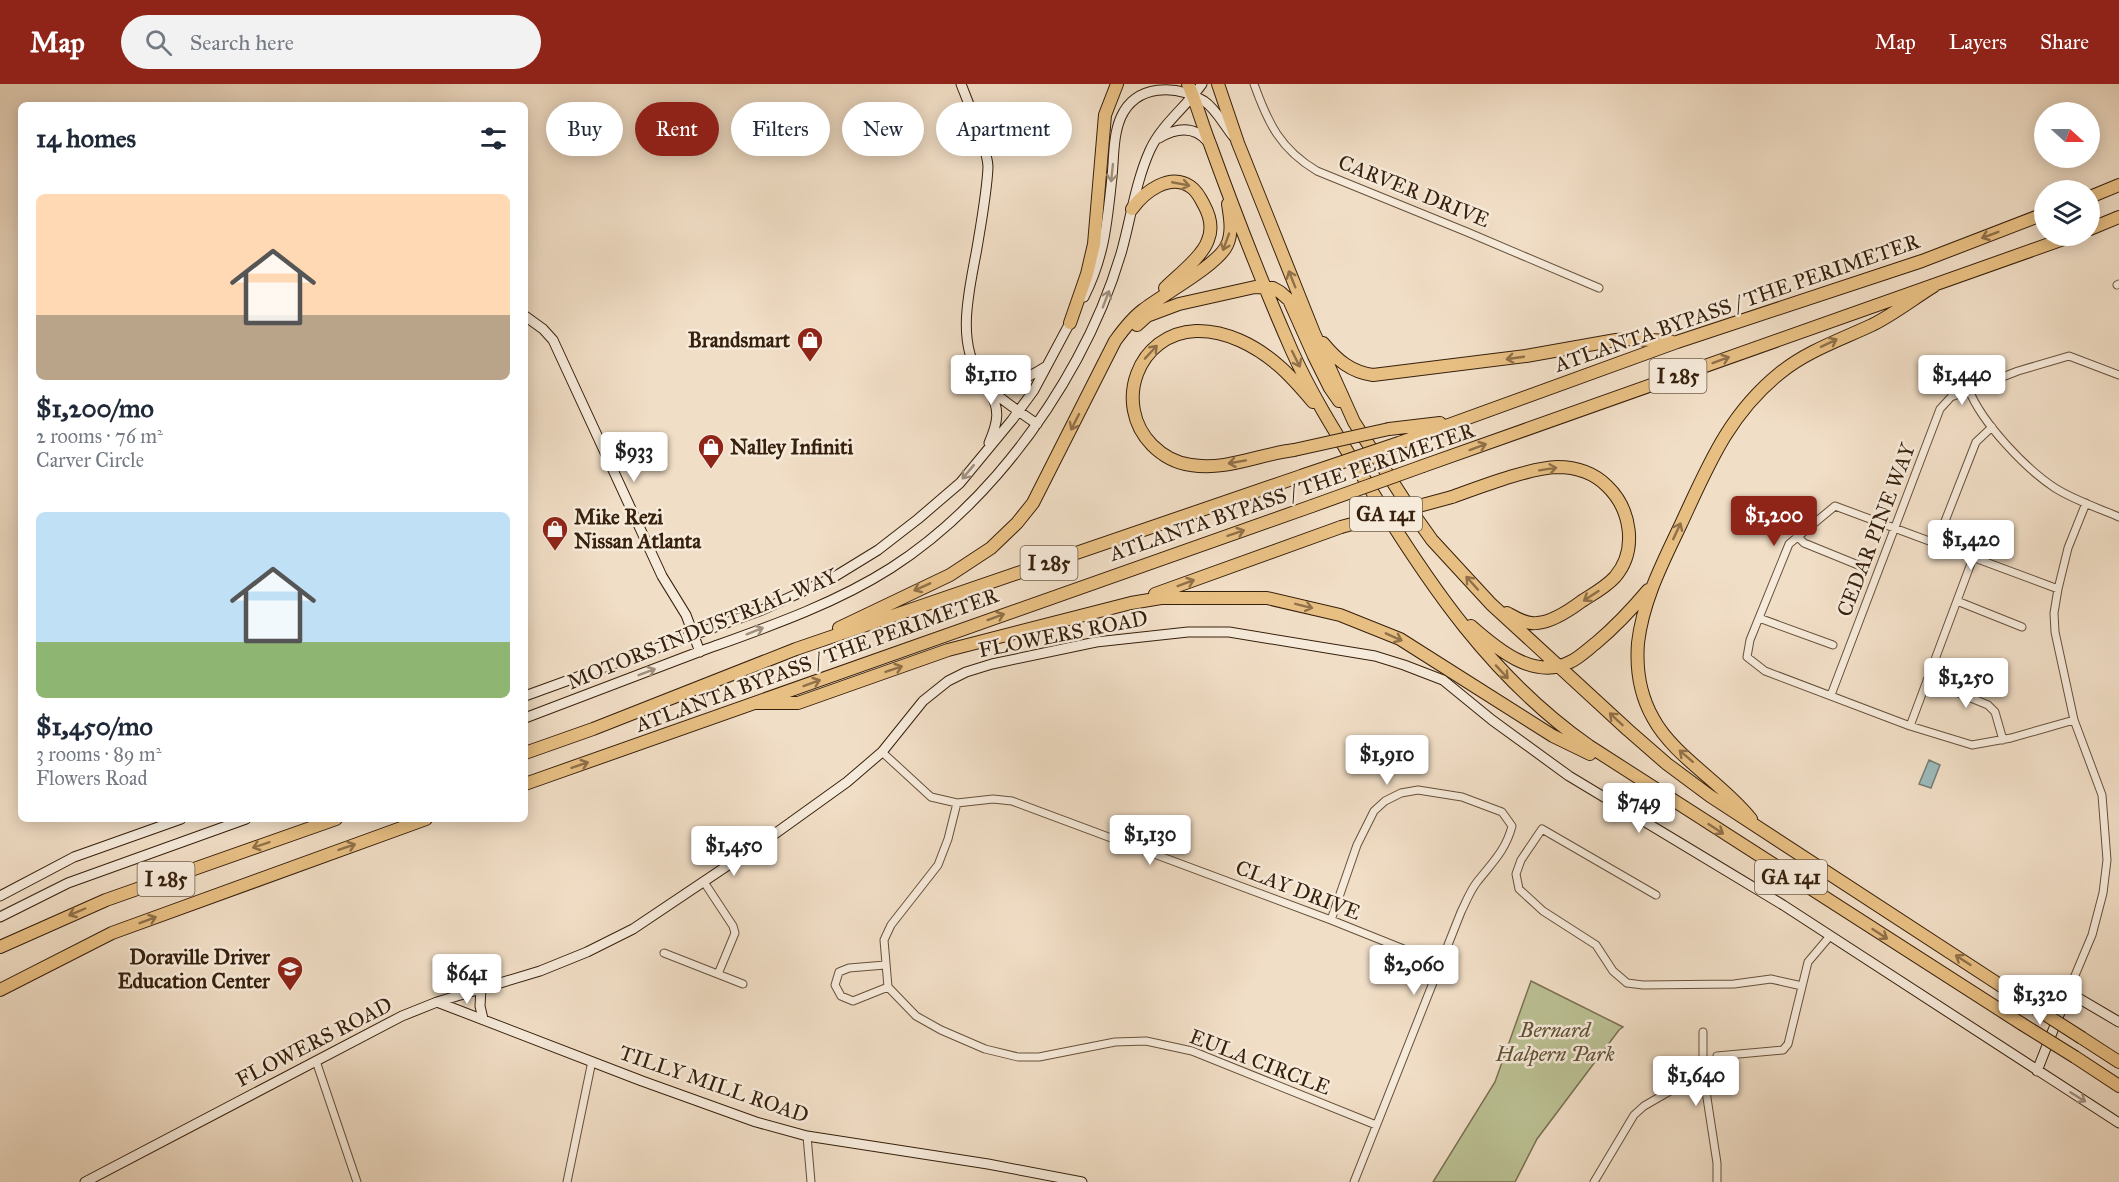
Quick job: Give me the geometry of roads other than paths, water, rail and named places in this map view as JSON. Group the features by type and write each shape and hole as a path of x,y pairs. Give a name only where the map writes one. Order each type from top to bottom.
{"highway":[{"path":"1070,323 1087,274 1094,244 1105,115 1117,84"},
{"name":"GA 141","path":"1218,84 1238,143 1314,333 1354,422 1432,540 1491,604 1667,764 1710,796 2119,1062"},
{"name":"GA 141","path":"1191,90 1265,286 1293,353 1325,416 1401,539 1489,657 1533,703 1562,727 1632,775 2119,1086"},
{"path":"796,649 950,574 991,548 1017,523 1033,502 1115,341 1125,327 1203,250 1208,241 1211,226 1208,211 1191,186 1169,183 1159,186 1142,196 1132,209"},
{"path":"1141,311 1210,263 1227,245 1231,224 1226,185"},
{"path":"2100,193 2119,185"},
{"path":"2100,225 2119,217"},
{"name":"ATLANTA BYPASS / THE PERIMETER","path":"528,752 593,729 796,649 1399,443 1677,342 1922,261 2034,218"},
{"name":"ATLANTA BYPASS / THE PERIMETER","path":"528,783 2044,246"},
{"path":"1102,370 1125,337 1147,316 1179,304 1265,286 1280,292 1289,300 1330,388 1354,422"},
{"path":"1757,826 1737,801 1676,747 1659,728 1647,706 1638,676 1638,644 1641,623 1652,584 1718,445 1736,418 1760,390 1779,373 1806,356 1873,324 1934,286"},
{"path":"1325,416 1279,365 1247,344 1225,335 1204,331 1176,335 1160,342 1142,363 1134,381 1132,401 1134,411 1140,430 1146,439 1166,457 1193,466 1234,463 1389,429 1462,420"},
{"path":"1314,333 1345,365 1358,372 1373,375 1516,358 1616,340 1677,342"},
{"path":"1131,603 1341,527 1548,468 1573,468 1594,475 1615,493 1627,517 1630,535 1621,568 1605,586 1574,607 1536,624 1520,620 1491,604"},
{"path":"1452,610 1482,637 1516,660 1534,666 1560,666 1571,662 1624,618 1652,584"},
{"path":"757,703 798,703 948,650 1131,603 1161,598 1267,598 1340,615 1400,639 1553,736 1632,775"},
{"name":"I 285","path":"0,947 106,900 327,822"},
{"name":"I 285","path":"0,990 112,933 418,822"}],"main road":[{"path":"961,84 988,165 978,246 968,292 966,323 976,370 993,396 997,416 998,423 985,452"},
{"name":"MOTORS INDUSTRIAL WAY","path":"528,717 828,602 891,568 930,539 983,489 1025,442 1072,367 1101,310 1120,258 1145,164 1154,141 1191,90 1202,84"},
{"name":"MOTORS INDUSTRIAL WAY","path":"528,695 762,610 834,577 918,519 960,483 1019,411 1048,365 1095,275 1106,226 1116,135 1121,118 1135,99 1158,88 1191,90 1211,107 1238,143"},
{"path":"1154,141 1166,134 1185,129 1194,130 1203,135 1210,143"},
{"path":"528,318 553,339 657,565 686,615 700,652"},
{"path":"976,370 990,380 1014,383 1033,375 1048,365"},
{"path":"982,379 1037,424"},
{"name":"FLOWERS ROAD","path":"85,1182 402,1016 437,1002 540,971 587,952 633,929 847,782 882,752 923,701 957,676 992,664 1096,642 1169,633 1209,631 1249,635 1375,656 1443,680 1491,720 1569,776 1763,893 2119,1123"},
{"path":"0,896 74,857 173,822"},
{"path":"0,917 68,883 238,822"},
{"path":"481,988 480,1006 483,1019"},
{"path":"2037,1071 2068,992 2119,1022"},
{"name":"TILLY MILL ROAD","path":"437,1002 756,1122 807,1136 988,1164 1082,1182"}],"street":[{"name":"CARVER DRIVE","path":"1254,84 1263,111 1276,136 1296,157 1317,171 1599,288"},
{"name":"CEDAR PINE WAY","path":"1831,696 1940,409 1951,397 2018,371 2069,356 2119,375"},
{"path":"1970,390 1975,405 1992,427 2037,474 2056,489 2119,517"},
{"path":"1936,544 1970,455 1981,436 1992,427"},
{"path":"2068,992 2092,935 2103,893 2107,860 2102,795 2074,720 2055,632 2054,613 2058,589 2068,548 2086,504"},
{"path":"2058,589 1835,506 1789,544 1750,640 1747,657 1765,671 1910,726 1972,746 2004,740 2074,720"},
{"path":"1797,536 1804,543 1863,567"},
{"path":"1910,726 1973,558"},
{"path":"1957,602 2022,627"},
{"path":"1759,618 1833,645"},
{"path":"1927,680 1988,705 1995,712 2004,740"},
{"name":"CLAY DRIVE","path":"882,752 931,797 957,803 993,799 1012,801 1331,920 1440,964"},
{"path":"1331,920 1357,845 1374,811 1385,801 1401,793 1418,790 1462,796 1502,812 1512,826 1509,842 1476,884 1461,912 1354,1182"},
{"path":"885,965 849,968 839,972 835,985 841,996 853,1001 888,987 884,940 891,925 938,866 957,803"},
{"path":"1656,895 1542,829 1521,860 1516,874 1519,889 1543,911 1596,945 1613,971 1627,983 1643,985 1734,984 1771,979 1802,987"},
{"path":"704,882 733,926 735,933 718,974"},
{"path":"1717,1056 1783,1050 1788,1044 1808,962 1830,936"},
{"path":"664,953 743,984"},
{"name":"EULA CIRCLE","path":"888,987 916,1016 941,1030 985,1049 1018,1056 1039,1057 1115,1042 1146,1041 1192,1051 1377,1125"},
{"path":"1703,1032 1703,1072 1717,1163 1717,1182"},
{"path":"567,1182 592,1060"},
{"path":"316,1061 357,1182"},
{"path":"1594,1182 1634,1115 1644,1106 1703,1072"},
{"path":"807,1136 811,1182"}],"water":[{"path":"1929,760 1940,765 1931,788 1919,784"}],"place":[{"name":"Brandsmart","path":"810,363"},
{"name":"Nalley Infiniti","path":"711,470"},
{"name":"Mike Rezi Nissan Atlanta","path":"555,552"},
{"name":"Doraville Driver Education Center","path":"290,992"}],"park label":[{"name":"Bernard Halpern Park","path":"1555,1042"}]}
